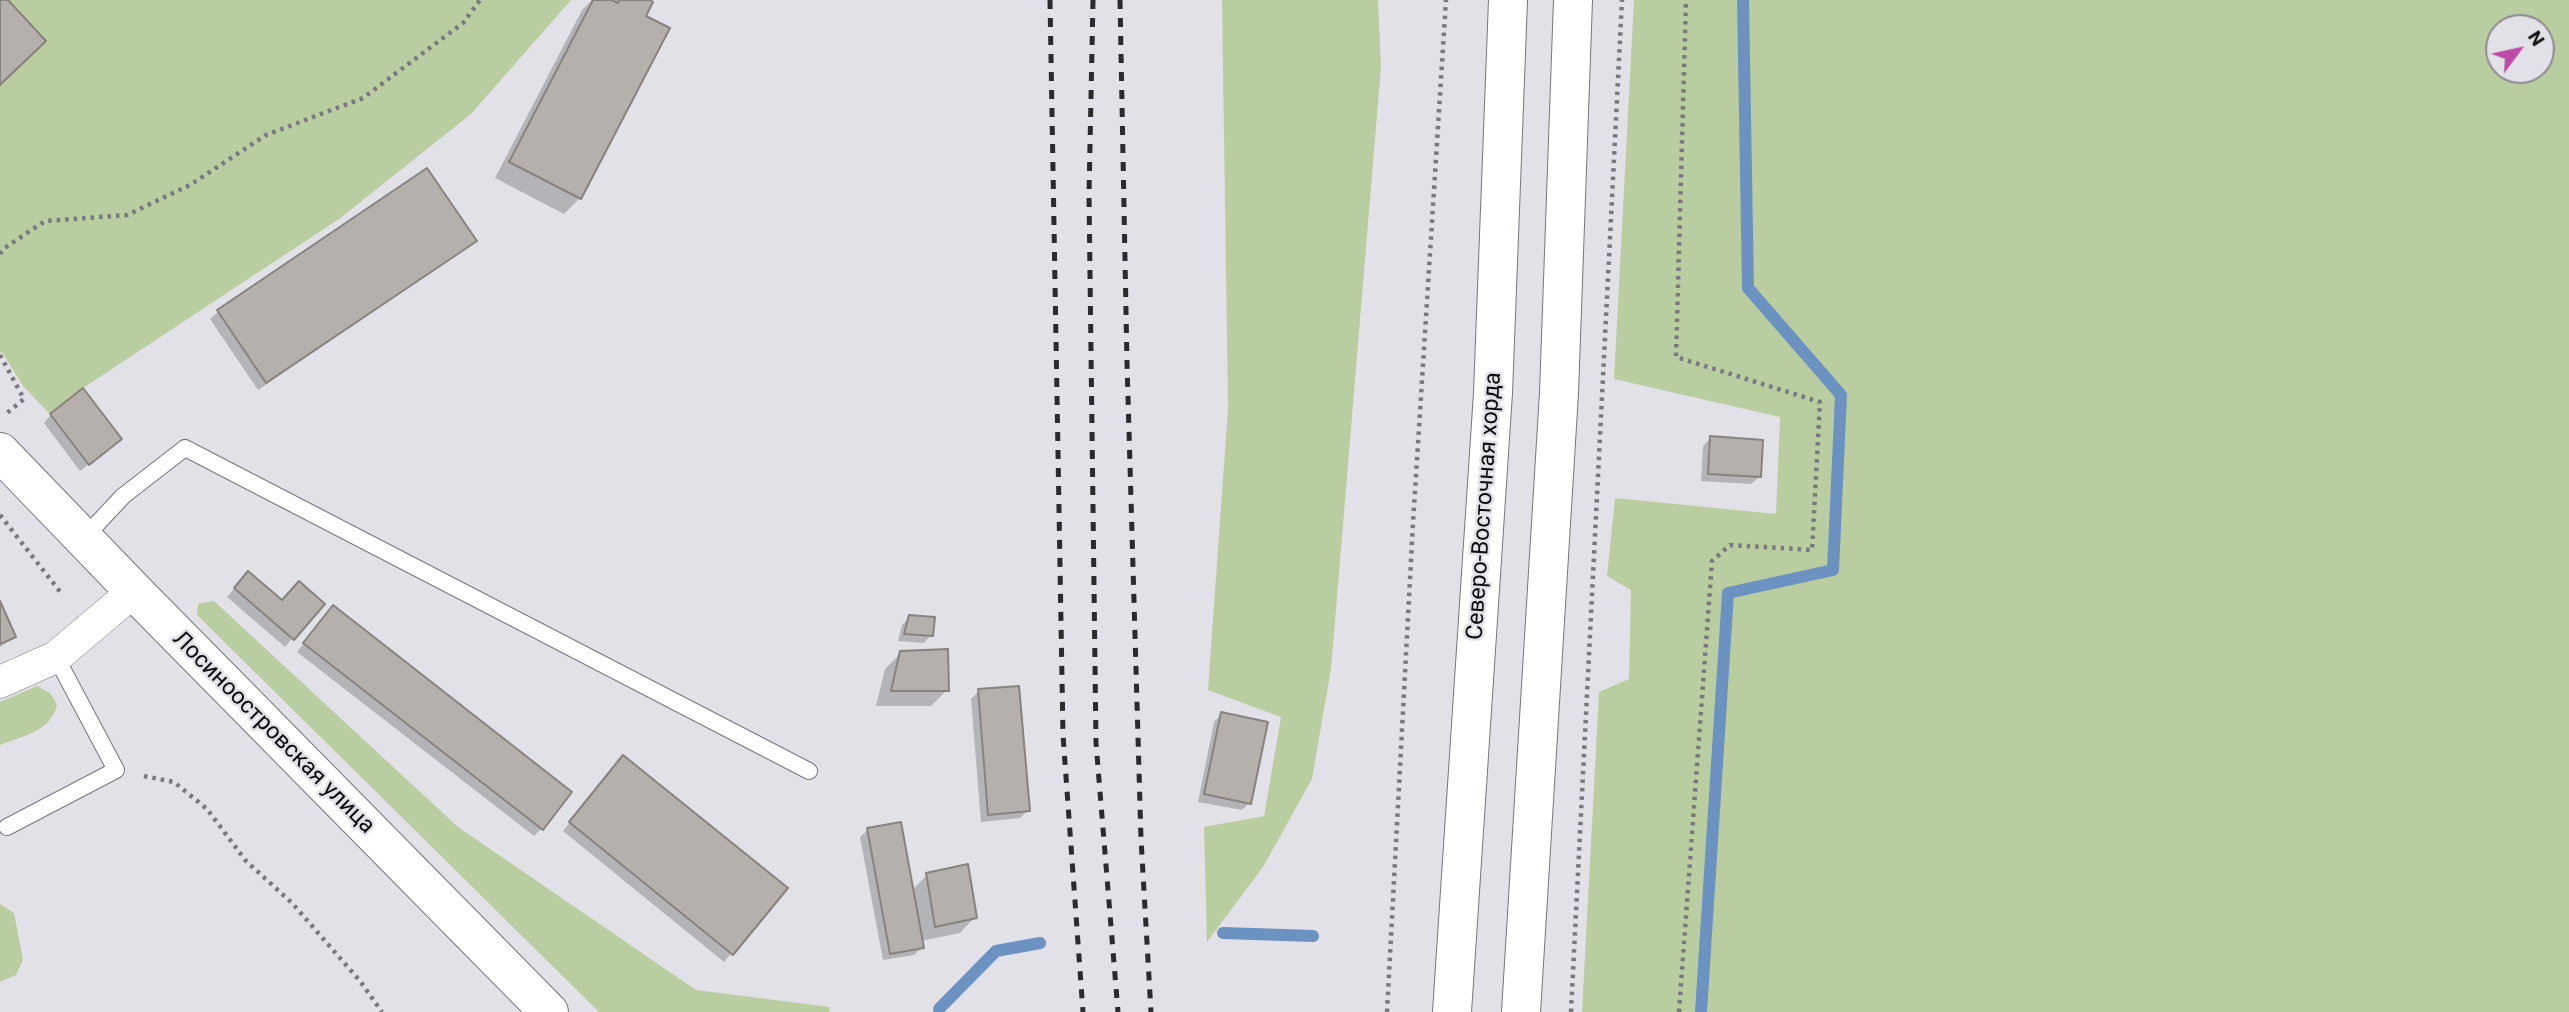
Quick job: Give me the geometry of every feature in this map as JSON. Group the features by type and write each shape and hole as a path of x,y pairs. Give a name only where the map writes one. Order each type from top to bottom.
{"main road":[{"name":"Северо-Восточная хорда","path":"1452,1012 1493,393 1508,0"},
{"path":"1521,1012 1558,407 1573,0"},
{"name":"Лосиноостровская улица","path":"2,433 83,539 549,1012"}],"street":[{"path":"0,682 56,657 134,591"}],"lane":[{"path":"83,539 123,496 185,447 809,771"},
{"path":"7,827 116,770 56,657"}],"path":[{"path":"0,254 45,221 127,215 190,185 266,135 363,98 463,23 480,0"},
{"path":"1387,1012 1413,523 1446,0"},
{"path":"1572,1012 1622,0"},
{"path":"1679,1012 1712,561 1730,545 1812,550 1820,402 1676,358 1686,0"},
{"path":"0,355 24,399 2,433"},
{"path":"0,515 61,593"},
{"path":"116,770 174,782 207,809 246,861 292,903 360,981 382,1012"}],"green space":[{"path":"0,0 571,0 471,114 339,219 83,388 50,414 23,386 2,352 0,353"},
{"path":"1222,0 1378,0 1381,67 1331,669 1312,779 1263,867 1207,942 1204,827 1264,816 1281,717 1208,690 1228,409"},
{"path":"1634,0 2569,0 2569,1012 1582,1012 1599,692 1629,679 1631,590 1607,576 1615,498 1776,514 1780,417 1614,379"},
{"path":"214,601 458,827 696,990 830,1007 829,1012 599,1012 197,615 198,604"},
{"path":"37,686 50,693 57,704 49,721 27,735 0,745 0,702"},
{"path":"0,904 14,913 23,960 16,975 0,982"}],"building":[{"path":"0,0 8,0 46,41 0,85"},
{"path":"593,0 612,0 618,3 619,0 650,0 653,2 646,16 670,28 581,199 509,162"},
{"path":"427,168 477,241 266,383 217,310"},
{"path":"83,388 122,439 89,465 50,414"},
{"path":"1710,436 1763,440 1761,477 1708,474"},
{"path":"248,571 282,600 299,581 325,604 294,640 234,588"},
{"path":"0,601 16,637 0,644"},
{"path":"333,605 572,792 543,830 303,643"},
{"path":"909,615 935,617 933,636 904,634"},
{"path":"948,649 949,691 891,691 900,651"},
{"path":"1019,686 1030,811 988,815 978,689"},
{"path":"1221,712 1268,722 1251,804 1204,794"},
{"path":"623,755 788,888 733,955 569,822"},
{"path":"901,822 924,948 890,954 867,828"},
{"path":"968,864 977,918 935,927 926,873"}],"waterway":[{"path":"1701,1012 1728,593 1833,570 1841,395 1748,288 1743,0"},
{"path":"1223,933 1313,936"},
{"path":"939,1009 996,951 1040,943"}],"railway":[{"path":"1050,0 1063,735 1083,1012"},
{"path":"1093,0 1089,194 1096,743 1118,1012"},
{"path":"1120,0 1141,839 1151,1012"}]}
